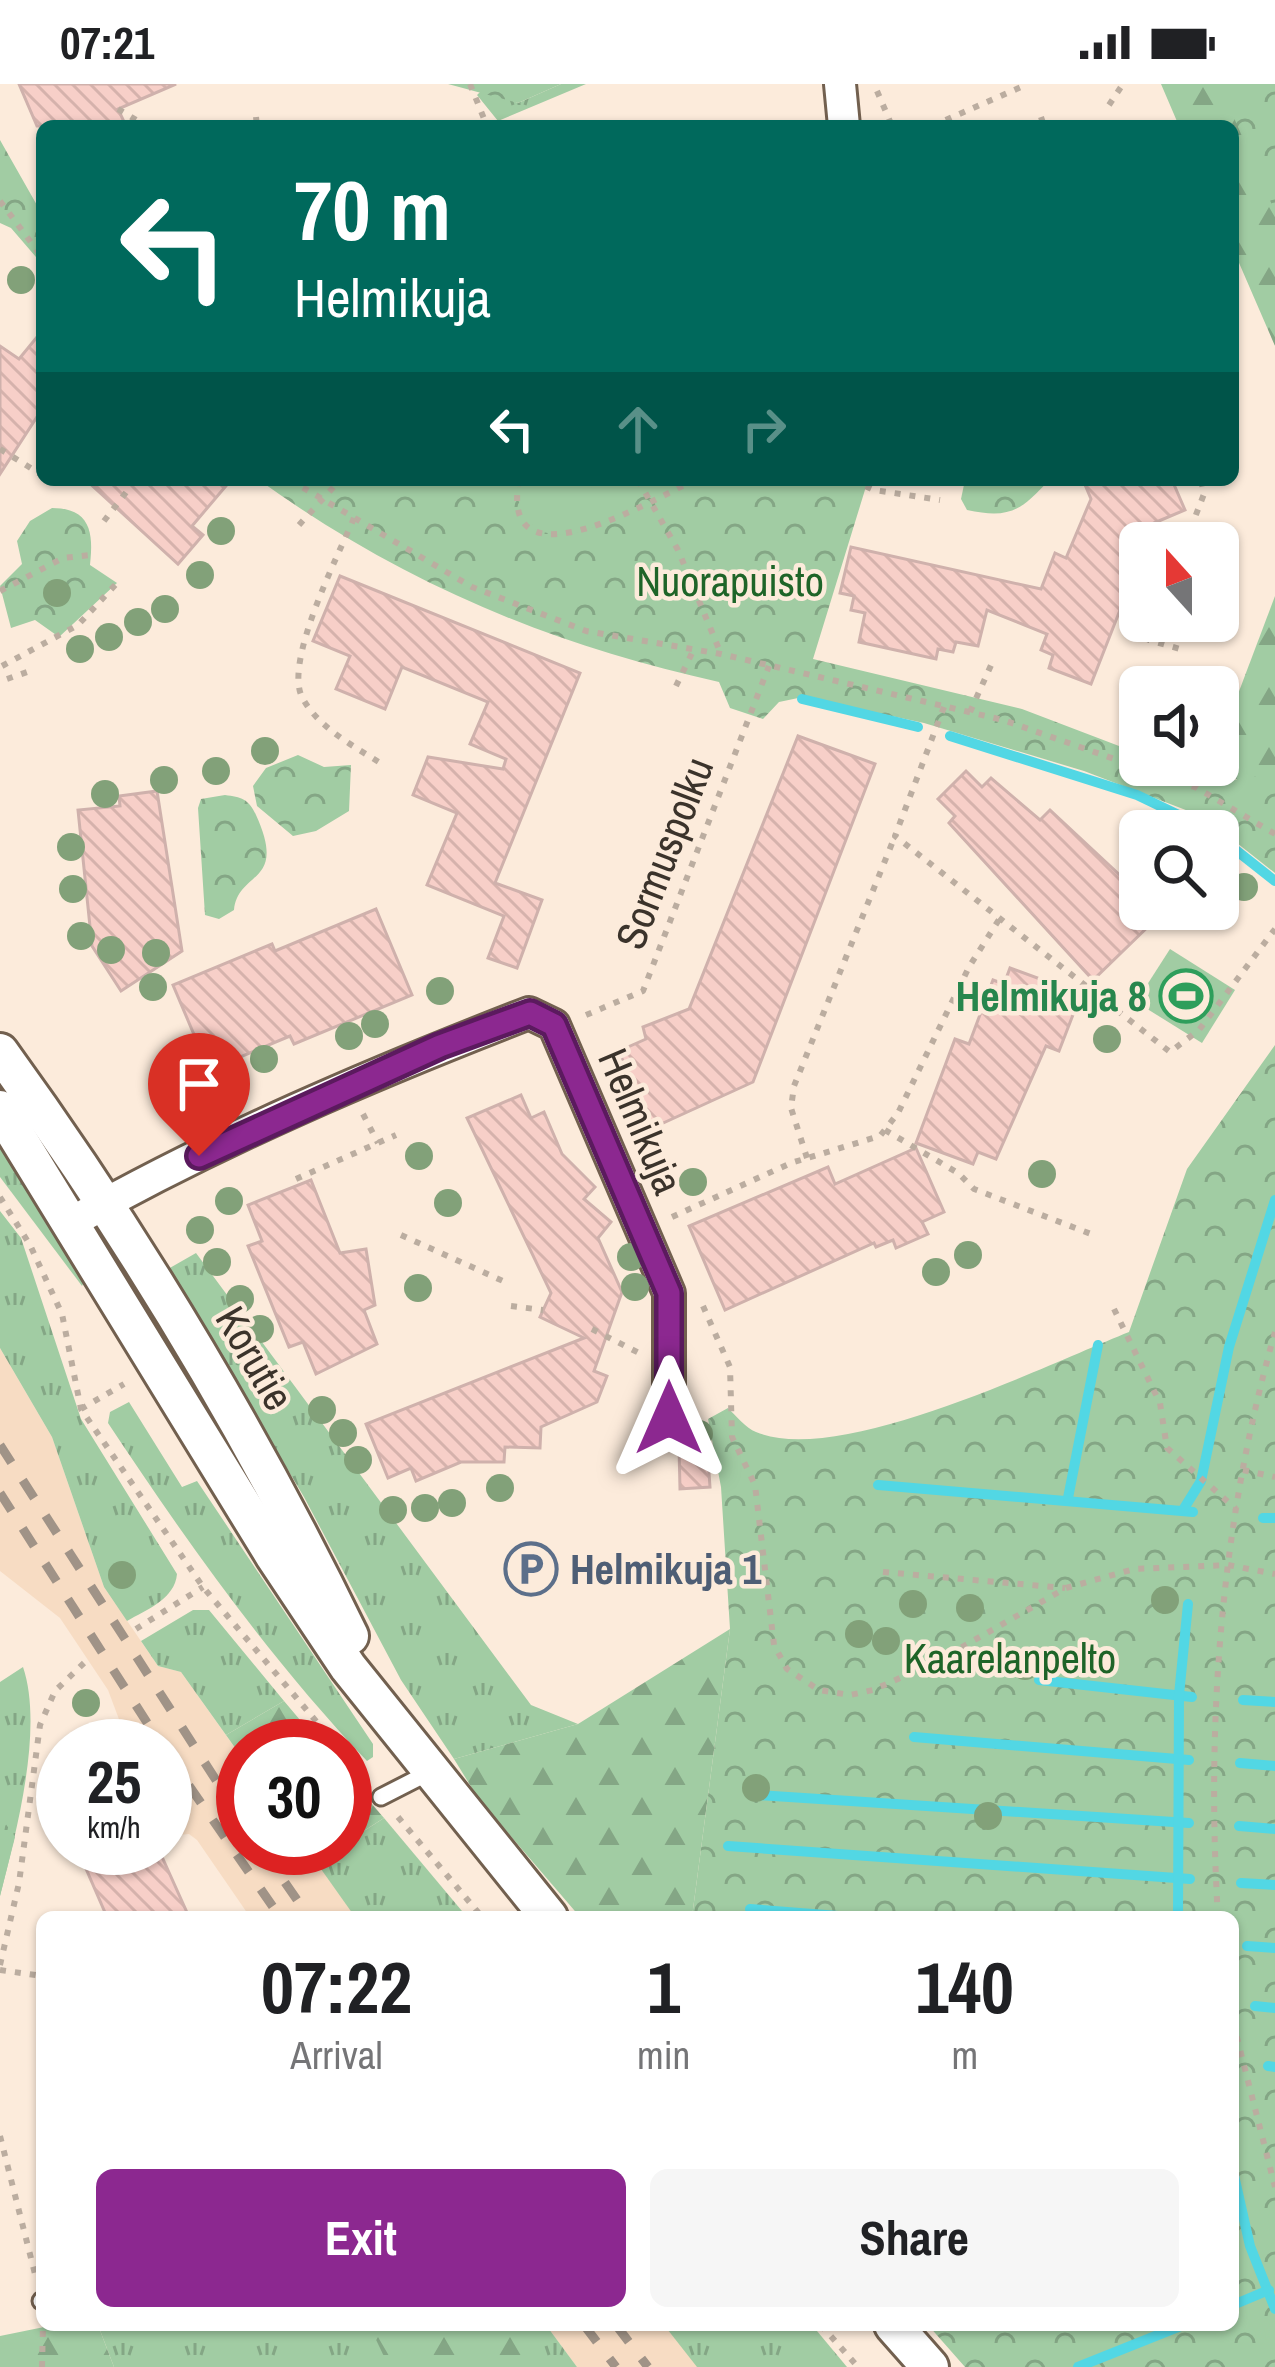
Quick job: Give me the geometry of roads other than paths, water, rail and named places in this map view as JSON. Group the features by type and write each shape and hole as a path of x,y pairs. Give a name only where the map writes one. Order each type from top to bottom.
{"street":[{"path":"840,84 843,120"},
{"name":"Helmikuja","path":"72,1222 440,1046 530,1013 554,1025 669,1293 669,1418"},
{"name":"Korutie","path":"0,1052 108,1202 256,1450 396,1731"},
{"name":"Korutie","path":"0,1108 274,1556 396,1731 544,1911"},
{"path":"898,2331 930,2367"}],"lane":[{"path":"381,1797 428,1773"}],"waterway":[{"path":"802,699 918,727"},
{"path":"950,736 1137,795 1168,810"},
{"path":"1239,853 1275,881"},
{"path":"1183,1510 1201,1481 1229,1347 1275,1200"},
{"path":"1068,1498 1098,1345"},
{"path":"878,1485 1193,1512"},
{"path":"1263,1518 1275,1518"},
{"path":"1178,1911 1179,1695 1188,1604"},
{"path":"1039,1680 1192,1697"},
{"path":"1243,1700 1275,1702"},
{"path":"914,1737 1189,1760"},
{"path":"1240,1763 1275,1766"},
{"path":"757,1795 1189,1823"},
{"path":"1239,1826 1275,1829"},
{"path":"728,1846 1190,1879"},
{"path":"1241,1883 1275,1885"},
{"path":"750,1909 775,1911"},
{"path":"1247,1946 1275,1948"},
{"path":"1255,2006 1275,2008"},
{"path":"1268,2066 1275,2067"},
{"path":"1239,2197 1250,2246 1275,2309"},
{"path":"1239,2302 1269,2290"},
{"path":"1078,2367 1168,2331"}],"railway":[{"path":"0,1445 216,1780"},
{"path":"0,1493 145,1719"},
{"path":"192,1790 276,1911"},
{"path":"280,1875 305,1911"},
{"path":"589,2331 616,2367"},
{"path":"621,2331 648,2367"}],"place":[{"name":"Helmikuja 8","path":"1186,996"},
{"name":"Helmikuja 1","path":"531,1569"}],"park label":[{"name":"Nuorapuisto","path":"730,581"},
{"name":"Kaarelanpelto","path":"1010,1658"}]}
